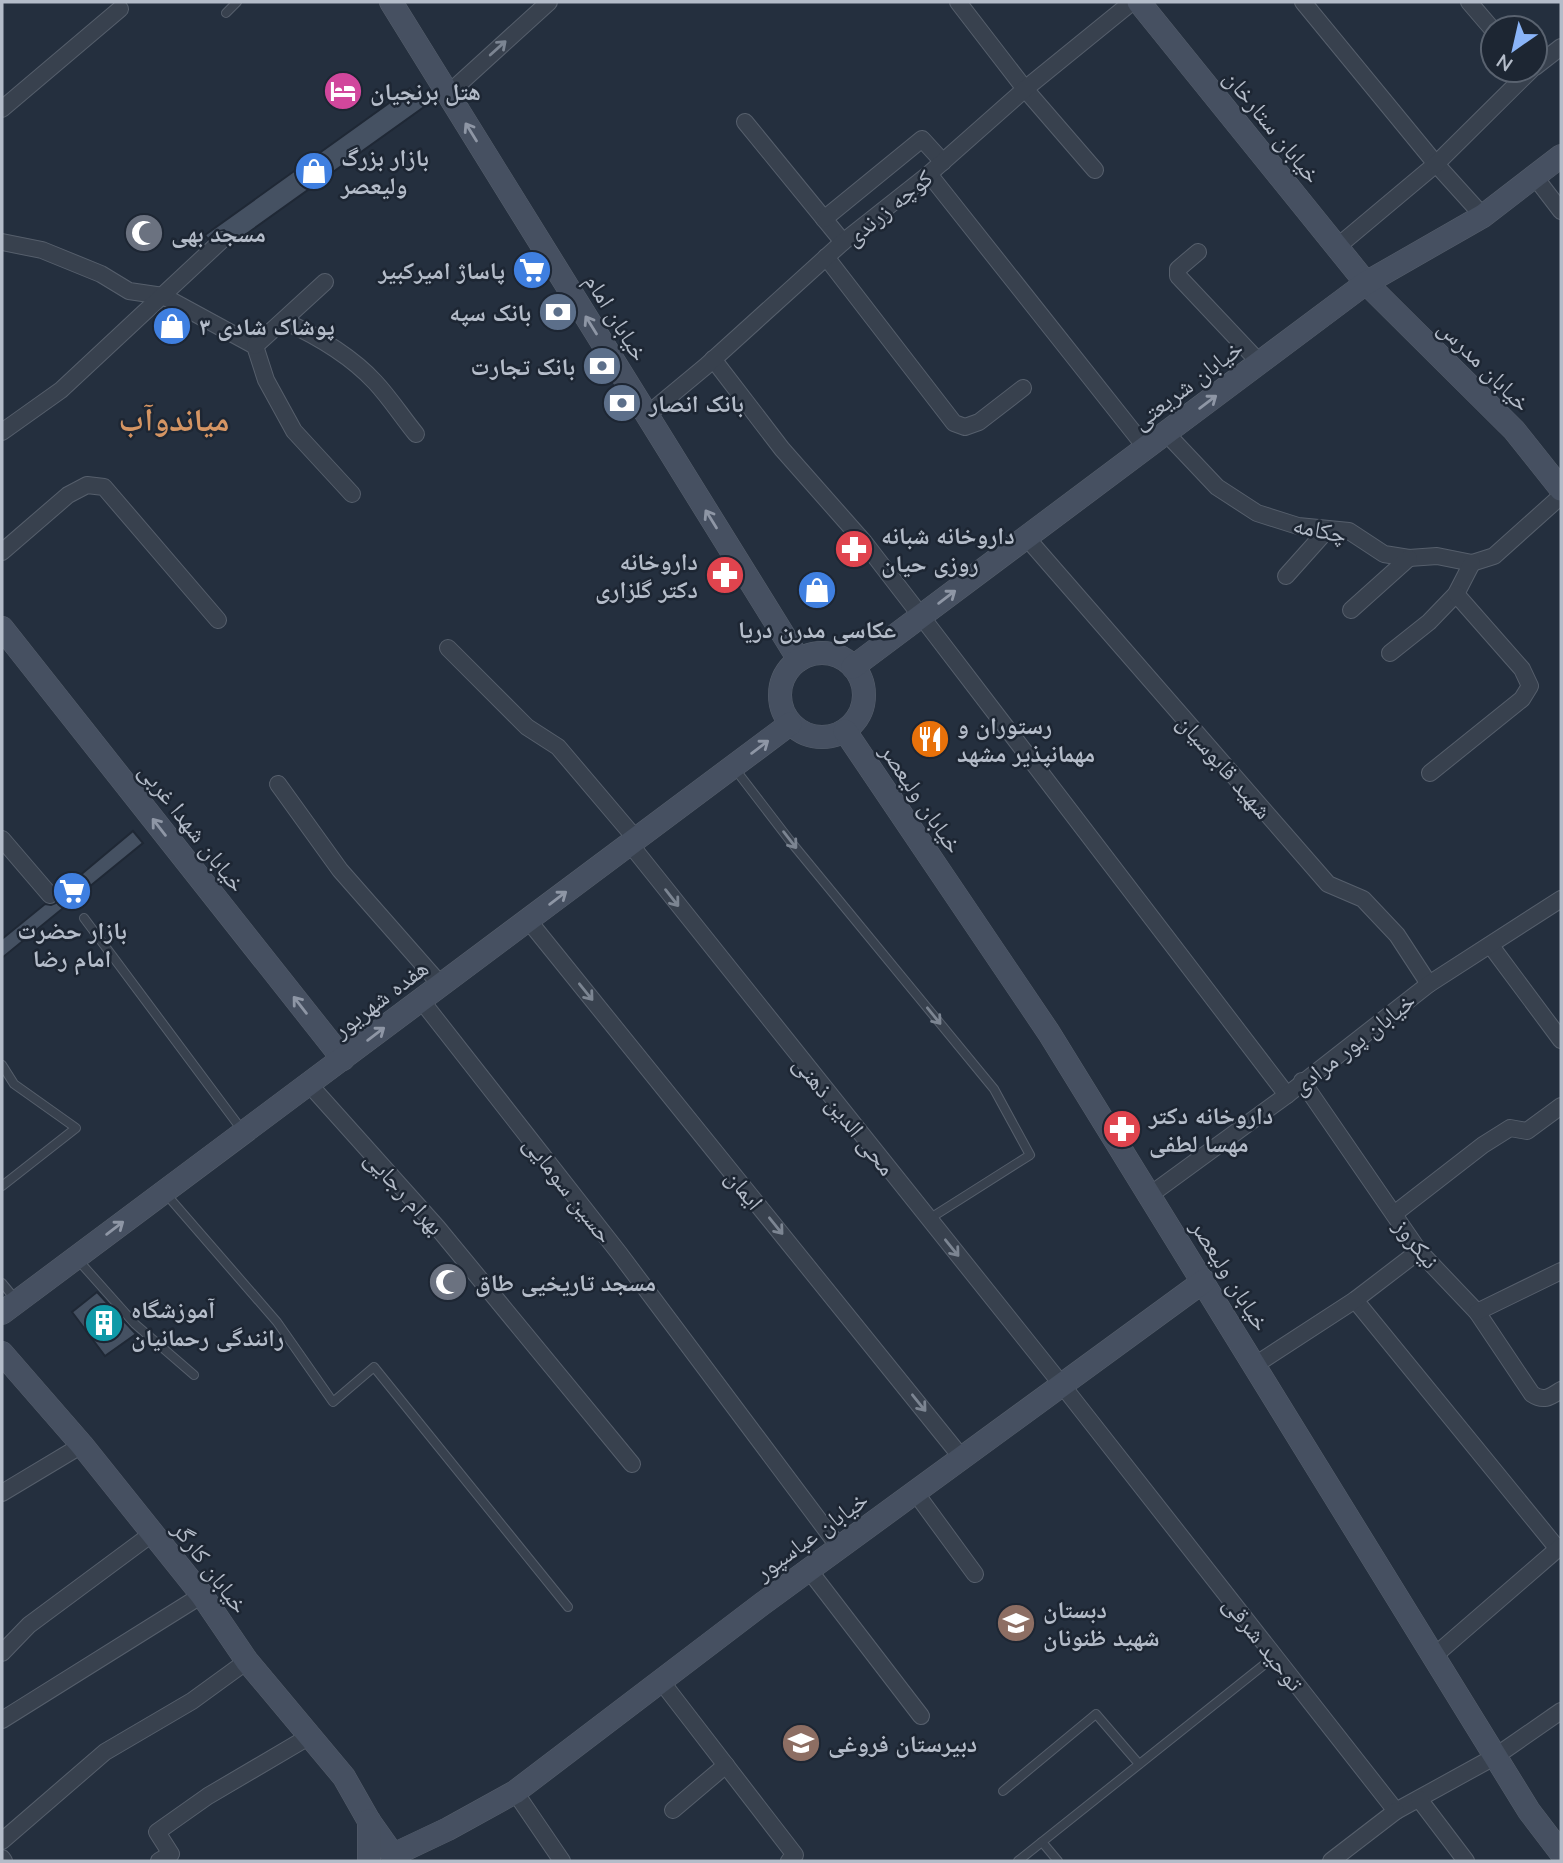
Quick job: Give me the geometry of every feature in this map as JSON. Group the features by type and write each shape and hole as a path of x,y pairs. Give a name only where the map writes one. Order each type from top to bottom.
{"main road":[{"name":"خیابان امام","path":"391,2 799,660"},
{"name":"خیابان ستارخان","path":"1139,2 1366,283"},
{"name":"خیابان شریعتی","path":"853,667 1366,283 1483,216 1561,156"},
{"name":"خیابان مدرس","path":"1366,283 1514,430 1561,489"},
{"name":"خیابان شهدا غربی","path":"2,628 343,1059"},
{"path":"821,653 833,654 853,667 861,679 864,694 862,708 845,731 822,738 811,736 790,724 782,712 780,690 788,670 799,660 821,653"},
{"name":"هفده شهریور","path":"10,1308 790,724"},
{"name":"خیابان ولیعصر","path":"845,731 1049,1033 1529,1811 1561,1853"},
{"name":"خیابان عباسپور","path":"384,1860 515,1792 839,1547 1204,1281"},
{"name":"خیابان کارگر","path":"2,1353 82,1445 153,1533 202,1595 247,1661 344,1777 369,1821 384,1860"},
{"name":"خیابان عباسپور","path":"422,1861 448,1829"}],"street":[{"path":"448,94 549,2"},
{"path":"958,2 1025,89 1095,170"},
{"name":"کوچه زرندی","path":"647,415 843,242 929,174 1025,89 1132,2"},
{"path":"1303,2 1436,164 1483,216"},
{"path":"2,109 120,9"},
{"path":"1337,247 1436,164 1516,84"},
{"path":"745,122 843,242"},
{"path":"824,219 922,139 943,162"},
{"path":"929,174 1146,448"},
{"path":"1535,177 1561,211"},
{"path":"2,432 61,390 222,240"},
{"path":"2,242 42,250 101,274 129,291 163,296 255,346 266,380 294,432 352,494"},
{"path":"1198,251 1178,269 1178,276 1260,363"},
{"path":"826,257 954,423 965,427 979,422 1023,388"},
{"path":"255,346 325,282"},
{"path":"284,321 340,352 375,382 416,434"},
{"path":"713,359 782,449 864,542 921,615 1287,1095"},
{"name":"چکامه","path":"1166,433 1217,487 1257,513 1298,526 1349,531 1384,554 1409,558 1437,556 1472,563"},
{"path":"2,552 68,495 87,485 104,487 218,620"},
{"path":"1390,653 1429,622 1456,594 1472,563 1494,556 1561,496"},
{"path":"1286,576 1328,528"},
{"name":"شهید قابوسیان","path":"1026,537 1328,884 1363,899 1397,935 1429,984"},
{"path":"1351,610 1409,558"},
{"path":"1430,773 1522,699 1530,686 1522,669 1456,594"},
{"name":"محی الدین ذهنی","path":"448,648 527,727 558,747 1062,1385"},
{"path":"278,784 340,870 441,985"},
{"path":"2,839 50,895"},
{"name":"خیابان پور مرادی","path":"1150,1195 1287,1095 1429,984 1561,899"},
{"name":"ایمان","path":"528,920 962,1458"},
{"path":"1491,946 1561,1040"},
{"name":"حسین سومایی","path":"421,1000 619,1253 839,1547"},
{"name":"نیکروز","path":"1302,1081 1419,1251 1477,1312 1532,1394 1540,1399 1548,1399 1561,1390"},
{"name":"بهرام رجایی","path":"309,1084 438,1227 632,1464"},
{"path":"1394,1214 1510,1128 1527,1131 1561,1106"},
{"path":"1255,1365 1355,1300 1419,1251"},
{"path":"1477,1312 1561,1272"},
{"path":"1355,1300 1560,1548 1434,1656"},
{"name":"توحید شرقی","path":"1062,1385 1396,1811"},
{"path":"2,1493 82,1445"},
{"path":"915,1492 975,1574"},
{"path":"2,1653 29,1625 153,1533"},
{"path":"809,1570 921,1716"},
{"path":"2,1720 202,1595"},
{"path":"2,1841 105,1752 192,1701 247,1661"},
{"path":"661,1681 795,1855 789,1861"},
{"path":"1331,1861 1396,1811 1496,1756 1561,1711"},
{"path":"159,1861 171,1854 157,1832 208,1797 310,1736"},
{"path":"673,1810 726,1765"},
{"path":"515,1792 562,1861"},
{"path":"1419,1799 1466,1861"}],"lane":[{"path":"226,13 237,2"},
{"path":"733,767 791,842 994,1089 1030,1155 929,1219"},
{"path":"84,918 243,1133"},
{"path":"2,1065 14,1084 76,1128 2,1186"},
{"path":"164,1192 277,1322 333,1402 374,1367 568,1607"},
{"path":"76,1258 135,1324 194,1375"},
{"path":"2,1283 10,1308"},
{"path":"1018,1861 1275,1656"},
{"path":"1003,1791 1096,1714 1139,1764"},
{"path":"1042,1842 1058,1861"}],"building":[{"name":"بازار بزرگ ولیعصر","path":"410,88 424,107 231,245 232,237 224,230 215,232 208,239 205,235"},
{"name":"بازار حضرت امام رضا","path":"133,831 143,843 2,958 2,939 45,904 56,903 60,892"},
{"name":"آموزشگاه رانندگی رحمانیان","path":"97,1292 136,1334 105,1356 72,1312"}],"place":[{"name":"هتل برنجیان","path":"343,91"},
{"name":"بازار بزرگ ولیعصر","path":"314,171"},
{"name":"مسجد بهی","path":"144,233"},
{"name":"پاساژ امیرکبیر","path":"532,270"},
{"name":"بانک سپه","path":"558,312"},
{"name":"پوشاک شادی ۳","path":"172,326"},
{"name":"بانک تجارت","path":"602,366"},
{"name":"بانک انصار","path":"622,403"},
{"name":"داروخانه شبانه روزی حیان","path":"854,549"},
{"name":"داروخانه دکتر گلزاری","path":"725,575"},
{"name":"عکاسی مدرن دریا","path":"817,590"},
{"name":"رستوران و مهمانپذیر مشهد","path":"930,739"},
{"name":"بازار حضرت امام رضا","path":"72,891"},
{"name":"داروخانه دکتر مهسا لطفی","path":"1122,1129"},
{"name":"مسجد تاریخیی طاق","path":"448,1282"},
{"name":"آموزشگاه رانندگی رحمانیان","path":"104,1323"},
{"name":"دبستان شهید ظنونان","path":"1016,1623"},
{"name":"دبیرستان فروغی","path":"801,1743"}],"district":[{"name":"میاندوآب","path":"174,419"}]}
